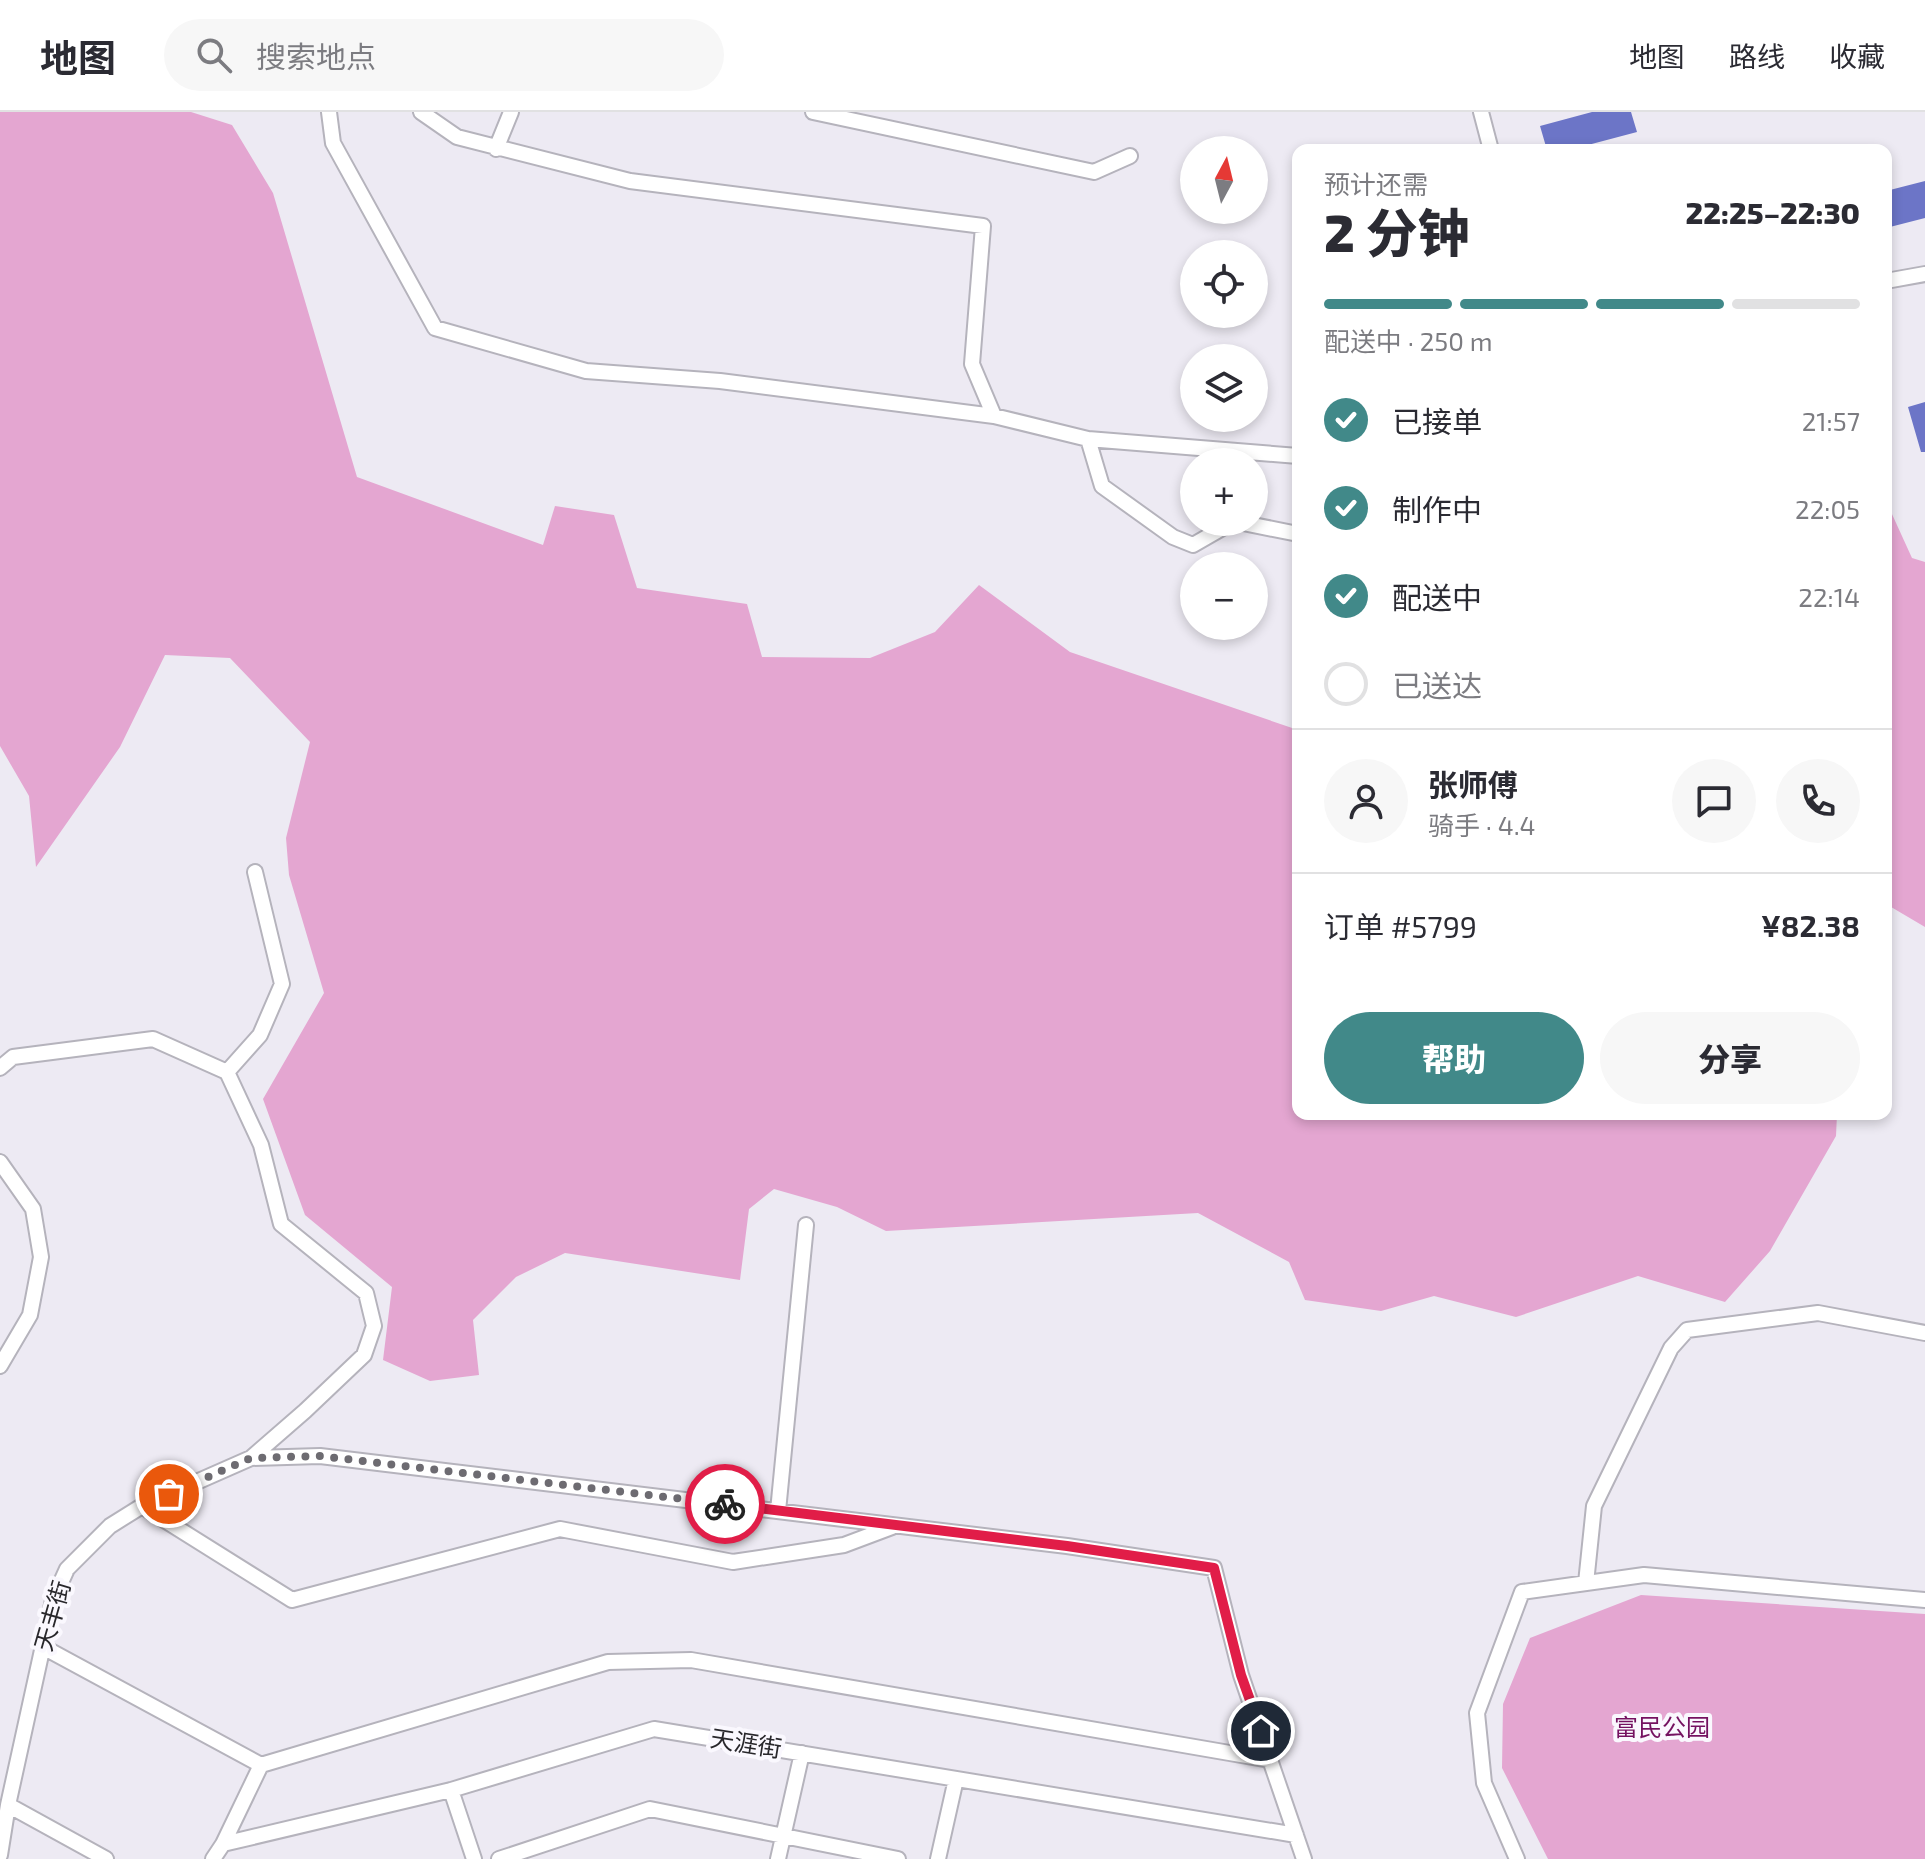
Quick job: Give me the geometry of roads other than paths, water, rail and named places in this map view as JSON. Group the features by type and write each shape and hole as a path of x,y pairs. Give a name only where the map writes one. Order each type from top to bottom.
{"street":[{"path":"329,112 333,143 435,328 586,371 720,381 994,416 1088,439 1292,456"},
{"path":"421,112 457,137 630,181 983,226 972,364 994,416"},
{"path":"496,149 511,112"},
{"path":"813,112 1094,172 1130,156"},
{"path":"1481,112 1489,144"},
{"path":"1892,280 1925,274"},
{"path":"1088,439 1102,486 1173,537 1193,545 1210,536"},
{"path":"1268,528 1292,533"},
{"path":"227,1072 260,1035 282,984 255,872"},
{"path":"0,1068 13,1057 153,1039 227,1072 261,1145 281,1224 366,1293 374,1326 364,1355 251,1458"},
{"path":"0,1162 33,1209 41,1257 30,1315 0,1366"},
{"path":"778,1511 806,1225"},
{"path":"1586,1583 1594,1506 1671,1348 1687,1330 1818,1313 1925,1333"},
{"name":"天丰街","path":"0,1855 53,1600 67,1569 110,1526 142,1506 251,1458 320,1456 1067,1546 1214,1568 1241,1675 1304,1859"},
{"path":"142,1506 292,1600 560,1529 733,1562 844,1545 896,1525"},
{"path":"1517,1859 1484,1783 1477,1713 1522,1592 1644,1575 1925,1600"},
{"path":"43,1647 261,1765 608,1662 691,1660 1270,1760"},
{"name":"天涯街","path":"223,1844 451,1790 654,1729 1296,1835"},
{"path":"778,1859 802,1753"},
{"path":"213,1859 261,1765"},
{"path":"938,1859 956,1779"},
{"path":"451,1790 474,1859"},
{"path":"8,1805 106,1859"},
{"path":"499,1859 650,1809 898,1859"}],"park label":[{"name":"富民公园","path":"1662,1728"}]}
